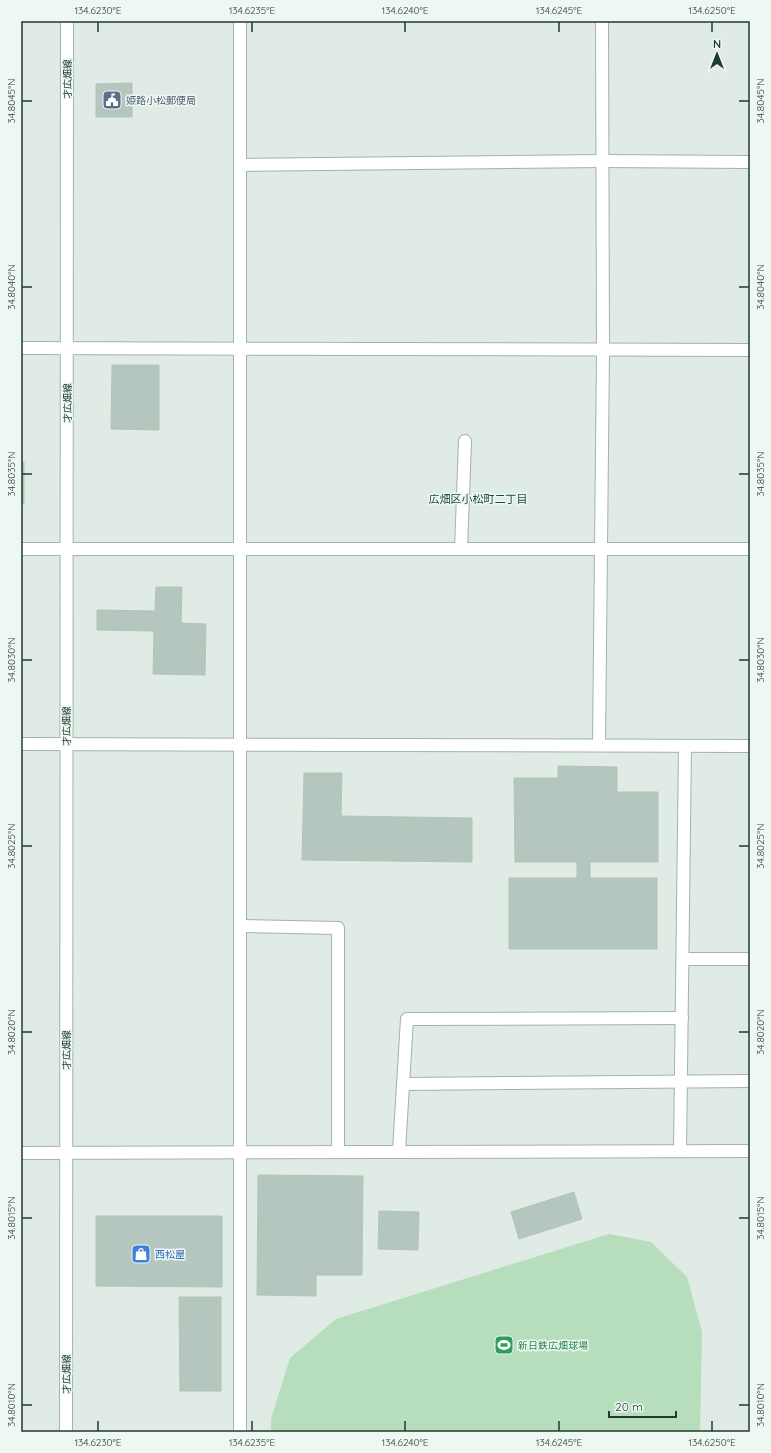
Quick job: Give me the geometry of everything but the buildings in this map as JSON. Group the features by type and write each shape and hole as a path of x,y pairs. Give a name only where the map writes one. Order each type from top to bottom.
{"street":[{"name":"才広畑線","path":"66,1432 67,21"},
{"path":"240,21 240,1432"},
{"path":"599,745 603,350 602,21"},
{"path":"240,165 602,161 750,162"},
{"path":"21,348 750,350"},
{"path":"461,549 465,441"},
{"path":"21,549 750,549"},
{"path":"21,744 750,746"},
{"path":"680,1151 685,746"},
{"path":"240,926 338,928 338,1151"},
{"path":"683,959 750,959"},
{"path":"399,1151 407,1019 682,1018"},
{"path":"403,1084 750,1081"},
{"path":"21,1153 750,1151"}],"green space":[{"name":"新日鉄広畑球場","path":"609,1234 651,1242 687,1277 702,1332 700,1432 271,1432 271,1419 290,1358 336,1319"}],"place":[{"name":"姫路小松郵便局","path":"112,100"},
{"name":"西松屋","path":"141,1254"},
{"name":"新日鉄広畑球場","path":"504,1345"}],"district":[{"name":"広畑区小松町二丁目","path":"478,499"}]}
